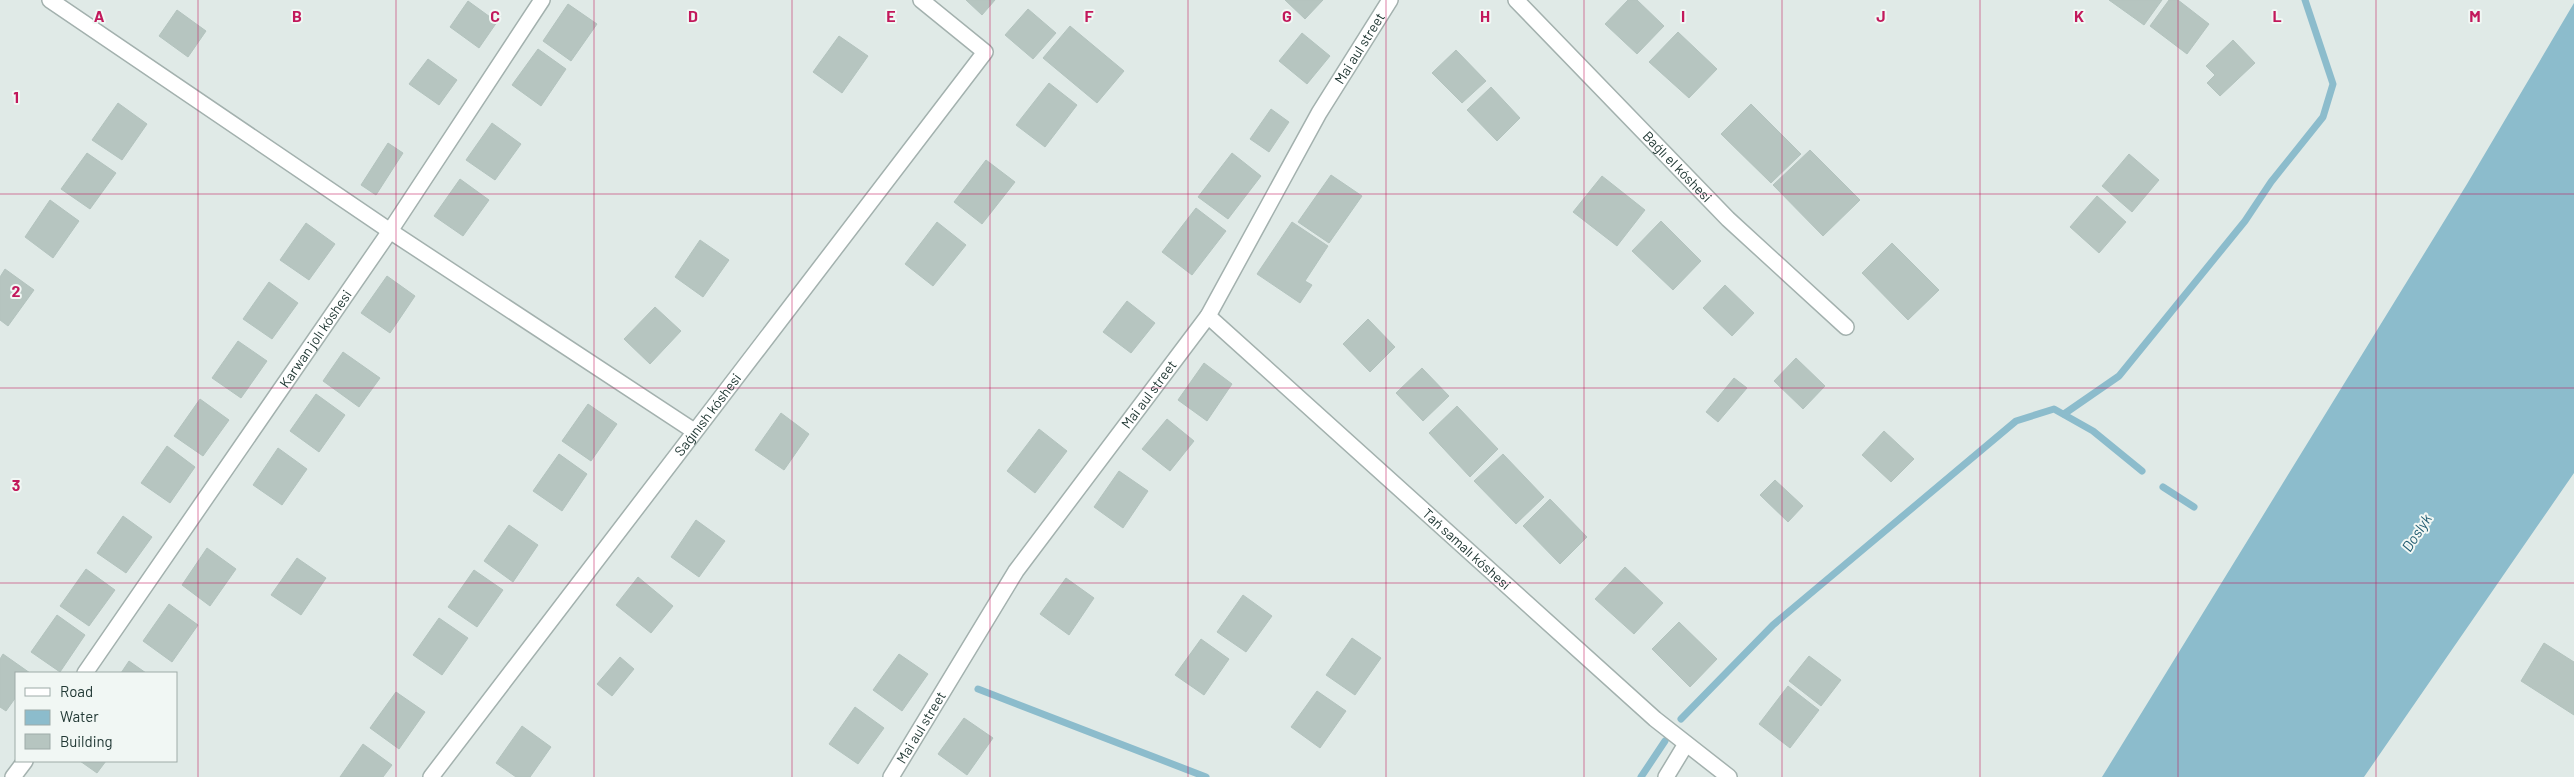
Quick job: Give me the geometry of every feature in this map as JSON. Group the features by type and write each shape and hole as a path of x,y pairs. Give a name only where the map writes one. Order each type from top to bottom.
{"street":[{"path":"50,0 390,231 694,432"},
{"name":"Karwan jolı kóshesi","path":"86,672 390,231 542,0"},
{"name":"Saǵınısh kóshesi","path":"431,777 985,52 921,0"},
{"name":"Mai aul street","path":"891,777 1016,571 1208,316 1319,113 1390,0"},
{"name":"Baǵlı el kóshesi","path":"1516,0 1728,219 1846,327"},
{"name":"Tań samalı kóshesi","path":"1208,316 1655,719 1729,777"},
{"path":"1666,777 1686,744"},
{"path":"14,777 24,762"}],"water":[{"name":"Doslyk","path":"2574,3 2574,473 2364,777 2102,777 2467,184"}],"building":[{"path":"966,0 995,0 982,15"},
{"path":"1285,0 1323,0 1305,19"},
{"path":"1628,0 1637,0 1664,26 1637,54 1605,24"},
{"path":"2109,0 2162,0 2144,25"},
{"path":"2169,0 2178,0 2209,24 2187,54 2150,26"},
{"path":"468,1 497,22 479,48 450,27"},
{"path":"568,4 597,24 571,61 543,41"},
{"path":"1028,9 1056,33 1033,59 1005,35"},
{"path":"177,10 206,31 188,57 159,36"},
{"path":"1070,26 1124,71 1097,103 1043,58"},
{"path":"1678,32 1717,69 1689,98 1649,62"},
{"path":"1302,33 1330,56 1307,84 1279,61"},
{"path":"839,36 868,56 842,93 813,72"},
{"path":"2233,40 2255,63 2220,96 2207,83 2215,75 2206,66"},
{"path":"538,49 566,69 541,106 512,85"},
{"path":"1456,50 1486,81 1462,103 1432,73"},
{"path":"428,59 457,80 439,105 409,84"},
{"path":"1049,83 1077,105 1045,147 1016,125"},
{"path":"1491,87 1520,118 1497,141 1467,110"},
{"path":"118,103 147,124 122,160 92,140"},
{"path":"1751,104 1801,154 1771,183 1721,134"},
{"path":"1271,109 1289,122 1269,152 1250,139"},
{"path":"492,123 521,144 495,180 466,160"},
{"path":"388,143 403,153 376,195 361,185"},
{"path":"1810,150 1860,200 1823,236 1773,185"},
{"path":"87,153 116,173 90,209 61,189"},
{"path":"1232,153 1261,176 1228,219 1198,197"},
{"path":"2129,154 2159,180 2132,212 2102,186"},
{"path":"986,160 1015,182 982,224 954,202"},
{"path":"1331,175 1362,196 1329,243 1298,222"},
{"path":"1602,176 1645,210 1617,246 1573,212"},
{"path":"460,179 489,200 463,236 434,216"},
{"path":"2097,196 2126,222 2099,253 2070,227"},
{"path":"50,200 79,221 53,258 25,237"},
{"path":"1196,208 1226,231 1192,275 1162,252"},
{"path":"1661,221 1701,261 1673,290 1632,251"},
{"path":"937,222 966,245 933,286 905,264"},
{"path":"1292,222 1328,246 1305,281 1312,285 1300,303 1257,274"},
{"path":"306,223 335,244 309,280 280,260"},
{"path":"700,240 729,260 703,297 675,277"},
{"path":"1892,243 1939,290 1908,320 1862,273"},
{"path":"5,269 34,290 8,326 0,320 0,277"},
{"path":"387,276 415,296 390,333 361,313"},
{"path":"269,282 298,303 272,339 243,319"},
{"path":"1725,285 1754,313 1732,336 1703,308"},
{"path":"1127,301 1155,323 1131,353 1103,332"},
{"path":"655,307 681,331 650,364 624,339"},
{"path":"1368,319 1395,347 1370,372 1343,344"},
{"path":"238,341 267,361 241,398 212,378"},
{"path":"343,352 380,378 359,407 323,381"},
{"path":"1796,358 1825,386 1803,409 1774,381"},
{"path":"1204,363 1232,384 1207,421 1178,400"},
{"path":"1422,368 1449,396 1423,421 1396,393"},
{"path":"1734,378 1747,388 1718,422 1706,412"},
{"path":"316,394 345,415 319,452 290,431"},
{"path":"200,399 229,420 203,456 174,436"},
{"path":"588,404 617,424 591,461 562,441"},
{"path":"1457,406 1498,449 1470,477 1429,433"},
{"path":"781,413 809,434 784,470 755,450"},
{"path":"1167,419 1194,441 1170,471 1142,449"},
{"path":"1039,429 1067,451 1035,493 1007,471"},
{"path":"1884,431 1914,459 1891,482 1862,455"},
{"path":"167,446 195,467 170,503 141,483"},
{"path":"278,448 307,469 282,505 253,485"},
{"path":"559,454 587,474 562,511 533,491"},
{"path":"1503,454 1544,497 1516,524 1474,481"},
{"path":"1119,471 1148,491 1123,528 1094,507"},
{"path":"1775,480 1803,506 1788,522 1760,495"},
{"path":"1550,499 1587,537 1560,564 1523,526"},
{"path":"123,516 152,537 126,573 97,553"},
{"path":"696,520 725,541 699,577 671,557"},
{"path":"509,525 538,545 513,582 484,561"},
{"path":"207,548 236,569 210,606 182,585"},
{"path":"297,558 326,578 301,615 271,595"},
{"path":"1625,567 1663,603 1634,634 1595,599"},
{"path":"86,569 115,590 89,626 60,606"},
{"path":"474,570 503,590 477,627 448,607"},
{"path":"638,577 673,606 651,633 616,605"},
{"path":"1066,578 1094,598 1069,635 1040,614"},
{"path":"1243,595 1272,616 1246,652 1217,632"},
{"path":"169,604 198,625 172,662 143,641"},
{"path":"57,615 85,635 60,672 31,652"},
{"path":"439,618 468,638 442,675 413,655"},
{"path":"1679,622 1717,659 1690,687 1652,649"},
{"path":"1352,638 1381,658 1355,695 1326,675"},
{"path":"1201,639 1229,659 1204,695 1175,675"},
{"path":"2544,643 2574,662 2574,715 2521,681"},
{"path":"3,654 29,672 15,672 15,698 6,711 0,707 0,659"},
{"path":"899,654 928,674 902,711 873,690"},
{"path":"1809,656 1841,680 1821,706 1789,681"},
{"path":"620,657 634,669 612,696 597,684"},
{"path":"129,661 145,672 122,672"},
{"path":"1788,686 1819,710 1790,748 1759,724"},
{"path":"1317,691 1346,711 1320,748 1291,727"},
{"path":"396,692 425,712 399,749 370,728"},
{"path":"855,707 884,728 858,764 829,744"},
{"path":"964,718 993,738 967,775 938,754"},
{"path":"522,726 551,747 530,777 516,777 496,763"},
{"path":"363,744 392,765 383,777 340,777"},
{"path":"81,762 105,762 97,773"}],"waterway":[{"path":"2064,414 2119,376 2245,221 2271,182 2323,117 2333,84 2305,0"},
{"path":"1681,719 1773,625 2016,421 2054,409 2093,431 2142,471"},
{"path":"2163,487 2194,507"},
{"path":"978,689 1206,777"},
{"path":"1641,777 1665,741"}]}
